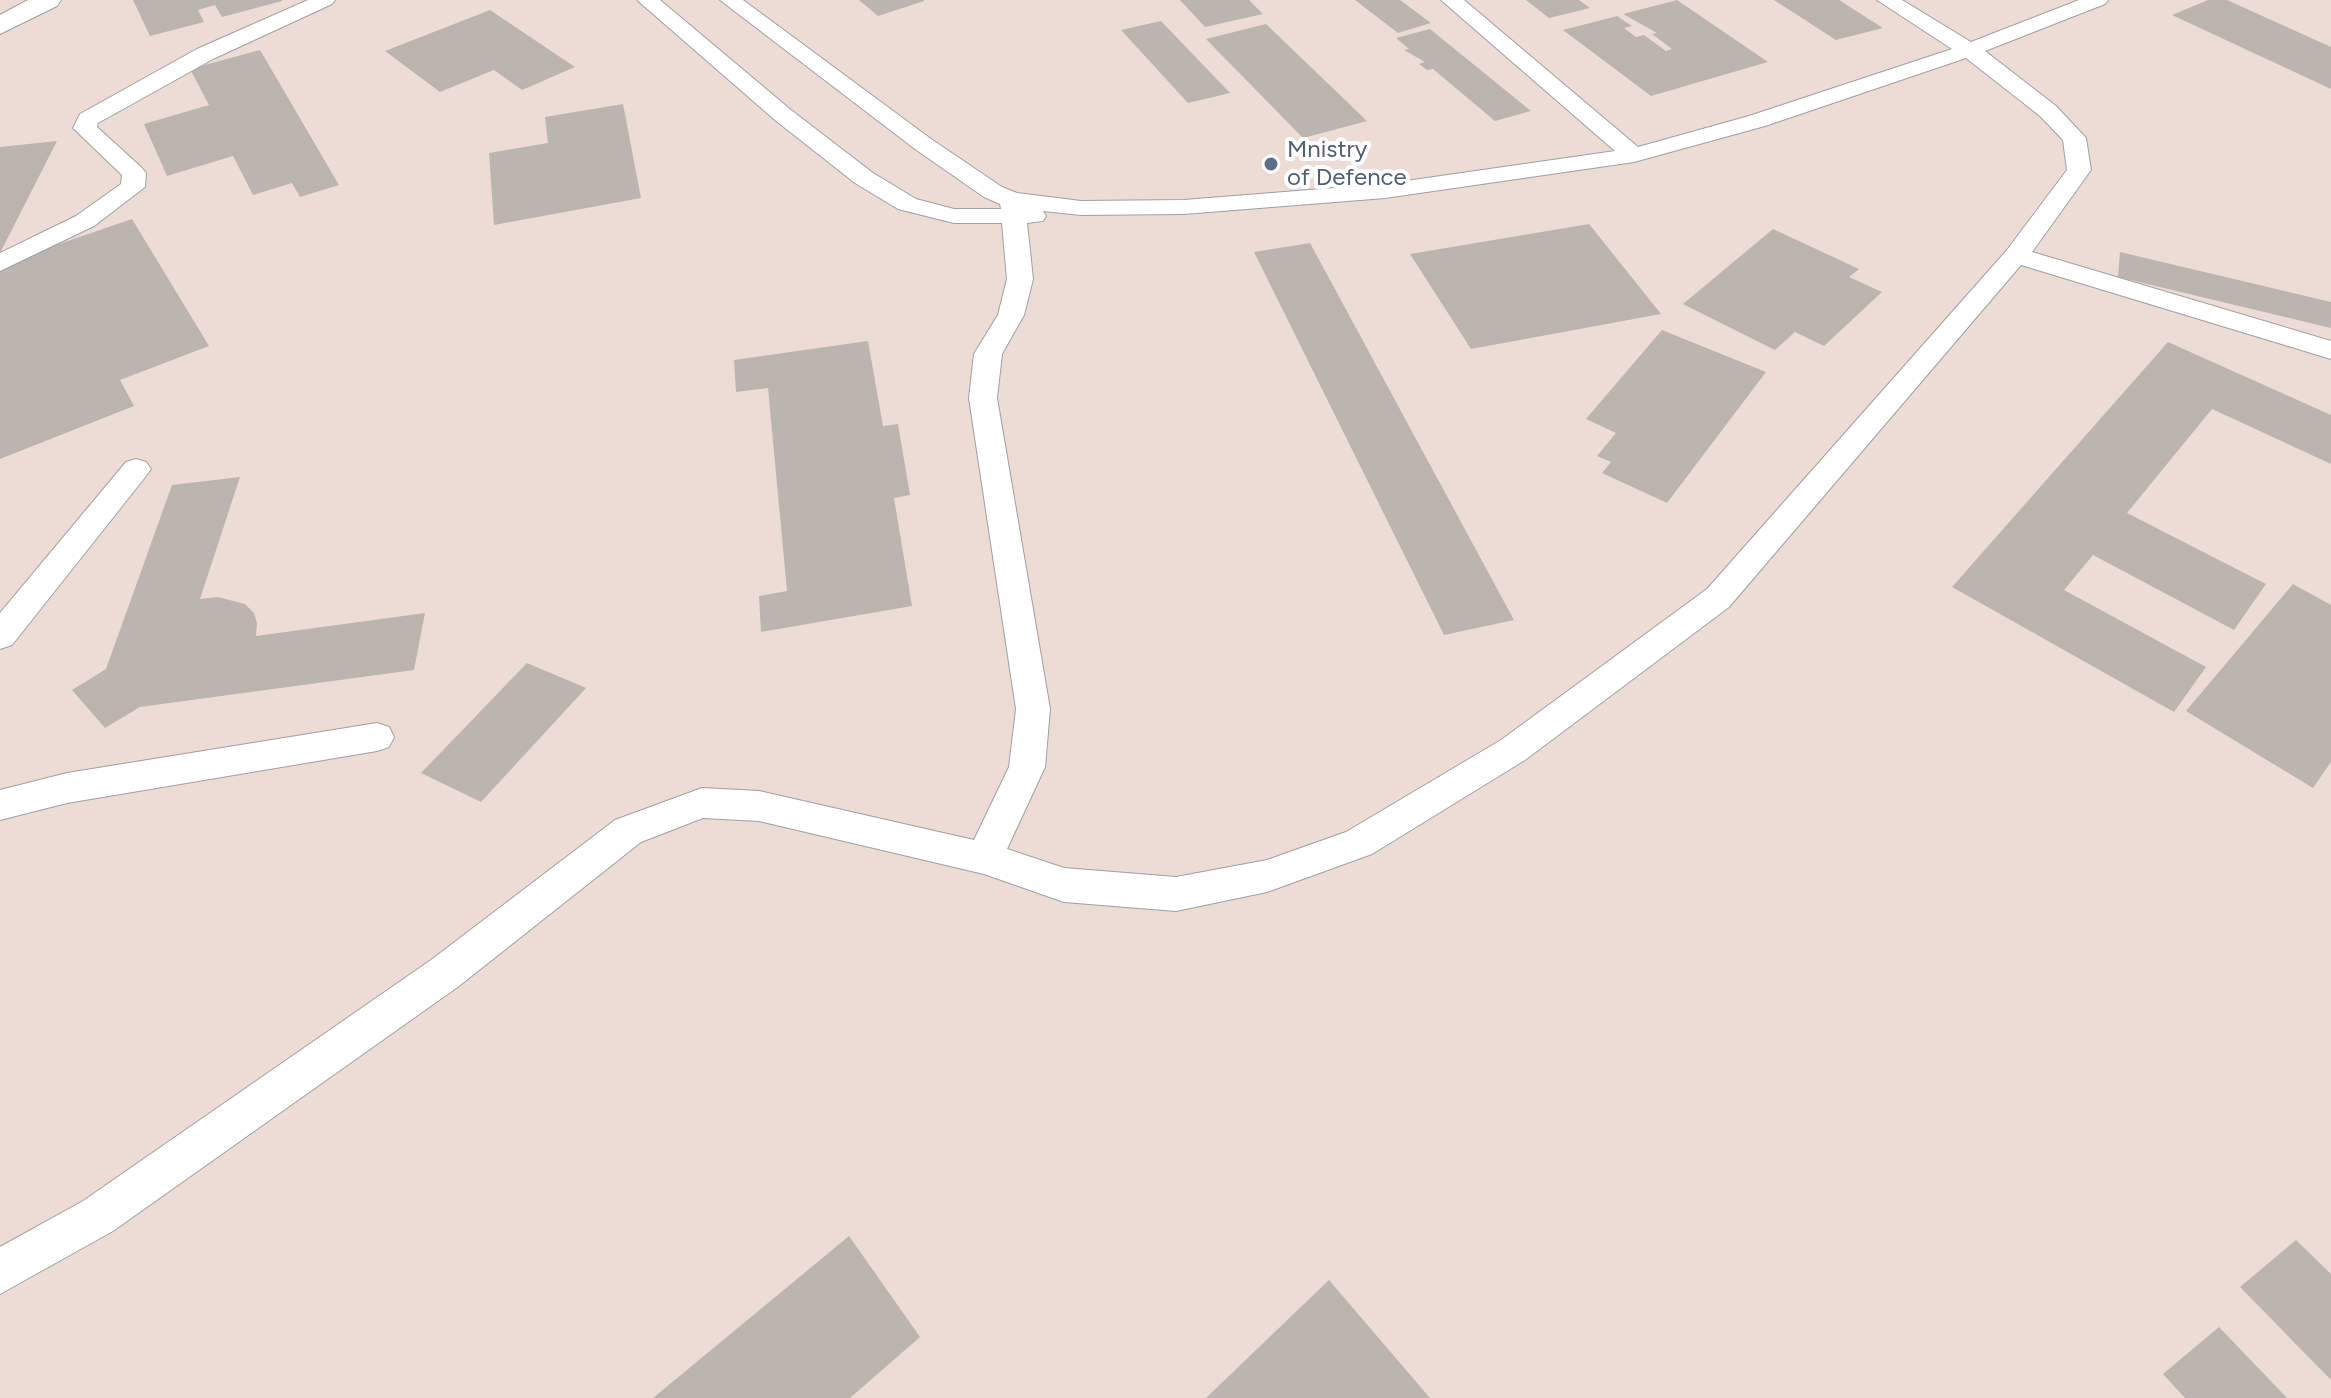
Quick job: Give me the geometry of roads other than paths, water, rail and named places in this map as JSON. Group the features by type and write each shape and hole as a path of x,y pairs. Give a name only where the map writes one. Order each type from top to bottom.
{"street":[{"path":"0,26 48,0"}],"lane":[{"path":"0,263 85,221 133,187 134,173 85,128 88,119 216,48 325,0"},
{"path":"647,0 864,178 907,204 954,216 1012,209 1184,207 1385,191 1634,155 1757,121 1969,50 2098,0"},
{"path":"730,0 1012,209 1020,279 1011,315 988,354 983,398 1033,709 1027,767 984,858"},
{"path":"1451,0 1634,155"},
{"path":"0,1272 98,1216 330,1054 445,973 628,831 702,803 759,806 984,858 1064,885 1176,894 1267,876 1359,843 1513,750 1718,598 2016,255 2079,170 2074,138 2048,111 1969,50 1887,0"},
{"path":"2016,255 2331,350"},
{"path":"0,636 136,469"},
{"path":"0,805 67,788 377,737"}],"place":[{"name":"Mnistry of Defence","path":"1271,164"}]}
